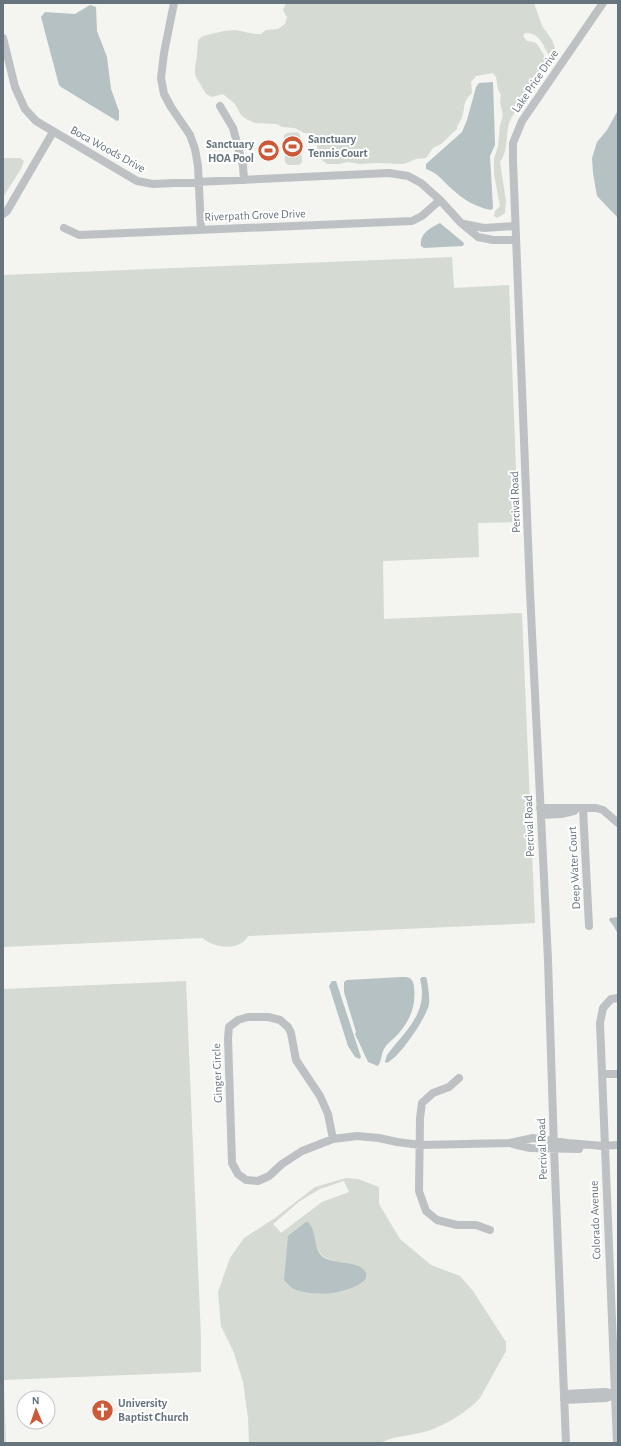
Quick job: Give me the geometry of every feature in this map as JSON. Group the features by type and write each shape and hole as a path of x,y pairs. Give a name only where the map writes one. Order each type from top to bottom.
{"street":[{"path":"174,3 164,53 161,78 164,94 190,135 195,149 198,166 201,229"},
{"name":"Lake Price Drive","path":"514,207 512,161 514,143 522,121 603,3"},
{"name":"Boca Woods Drive","path":"3,38 15,87 25,109 36,121 137,181 153,184 389,173 408,176 421,183 440,200 461,223 478,237 493,240 516,240"},
{"path":"220,106 233,128 243,166 244,180"},
{"path":"3,214 7,211 53,132"},
{"name":"Riverpath Grove Drive","path":"64,228 79,235 412,221 422,216 440,200"},
{"name":"Percival Road","path":"514,207 530,599 548,960 553,1145 566,1443"},
{"path":"461,223 484,228 515,226"},
{"path":"541,811 596,808 603,810 618,823"},
{"name":"Deep Water Court","path":"583,809 589,926"},
{"name":"Colorado Avenue","path":"614,999 603,1008 600,1023 604,1146 614,1294 617,1443"},
{"name":"Ginger Circle","path":"248,1017 268,1017 280,1020 288,1027 291,1033 296,1060 320,1096 328,1114 333,1139 302,1151 282,1164 269,1176 258,1181 246,1180 238,1174 232,1163 228,1038 229,1028 238,1020 248,1017"},
{"path":"602,1074 618,1074"},
{"path":"460,1078 449,1087 432,1093 422,1103 420,1118 419,1191 426,1211 437,1220 457,1225 476,1225 490,1230"},
{"path":"333,1139 357,1136 420,1145 510,1143 533,1138 553,1145 567,1143 604,1146 618,1145"},
{"path":"564,1397 606,1398 616,1395"}],"shaded area":[{"path":"286,3 534,3 542,26 552,40 555,48 555,58 552,59 539,38 531,33 525,33 523,36 527,41 538,45 545,57 546,65 535,76 525,99 509,123 506,148 500,162 506,201 505,213 497,218 494,216 495,211 500,206 494,174 494,159 498,146 500,125 503,116 500,102 501,95 498,89 496,77 493,73 476,76 471,82 472,93 465,102 462,117 457,129 441,144 433,148 426,158 416,159 404,164 360,164 347,162 327,164 318,156 318,139 311,133 304,133 295,128 282,127 277,124 255,123 241,115 235,104 223,94 212,97 206,94 195,75 198,40 203,36 224,31 235,30 261,34 266,30 278,29 285,24 287,17 283,10"},
{"path":"90,5 96,7 97,31 107,57 111,89 119,111 119,120 117,121 59,85 41,17 45,12 75,14"},
{"path":"493,82 495,145 490,156 493,208 491,210 470,203 461,197 437,175 426,169 426,164 462,132 467,120 476,87 479,83"},
{"path":"618,110 618,218 597,196 592,158 597,142 607,130"},
{"name":"Sanctuary Tennis Court","path":"298,132 300,135 302,162 299,165 288,165 285,162 284,135 287,133"},
{"name":"Sanctuary HOA Pool","path":"277,144 278,153 261,154 262,145"},
{"path":"3,158 20,158 24,161 21,169 3,197"},
{"path":"440,223 464,243 463,246 424,248 421,246 423,235 429,229"},
{"path":"452,257 454,288 509,285 518,522 478,523 479,557 383,561 384,619 522,613 535,923 248,936 239,944 226,947 213,944 202,938 3,947 3,275"},
{"path":"618,917 618,934 609,920 610,918"},
{"path":"402,977 409,978 413,982 414,1000 412,1012 403,1028 387,1044 382,1053 378,1066 368,1062 355,1034 356,1032 344,992 344,982 347,980"},
{"path":"422,977 426,977 427,980 429,1004 427,1010 418,1028 398,1054 386,1063 387,1055 414,1021 418,1012 421,1002 422,991 420,979"},
{"path":"186,981 201,1338 201,1372 4,1380 6,1443 3,1443 3,989"},
{"path":"332,981 336,981 361,1057 360,1059 355,1057 348,1046 329,986"},
{"path":"346,1178 358,1179 379,1187 379,1204 400,1239 431,1265 460,1276 473,1291 506,1342 506,1351 480,1398 456,1418 422,1433 392,1438 380,1443 249,1443 248,1418 243,1382 234,1353 221,1326 218,1292 230,1258 244,1238 275,1218 315,1187","holes":["344,1181 349,1192 322,1202 281,1233 273,1224 300,1201 320,1189","313,1229 314,1240 318,1250 323,1256 337,1262 352,1264 364,1270 367,1276 355,1287 342,1292 310,1293 289,1244 288,1236"]},
{"path":"308,1222 313,1229 320,1254 332,1261 359,1266 366,1273 366,1277 363,1281 347,1290 321,1294 296,1290 284,1280 288,1236"}],"place":[{"name":"Sanctuary Tennis Court","path":"293,146"},
{"name":"Sanctuary HOA Pool","path":"269,151"},
{"name":"University Baptist Church","path":"103,1410"}]}
